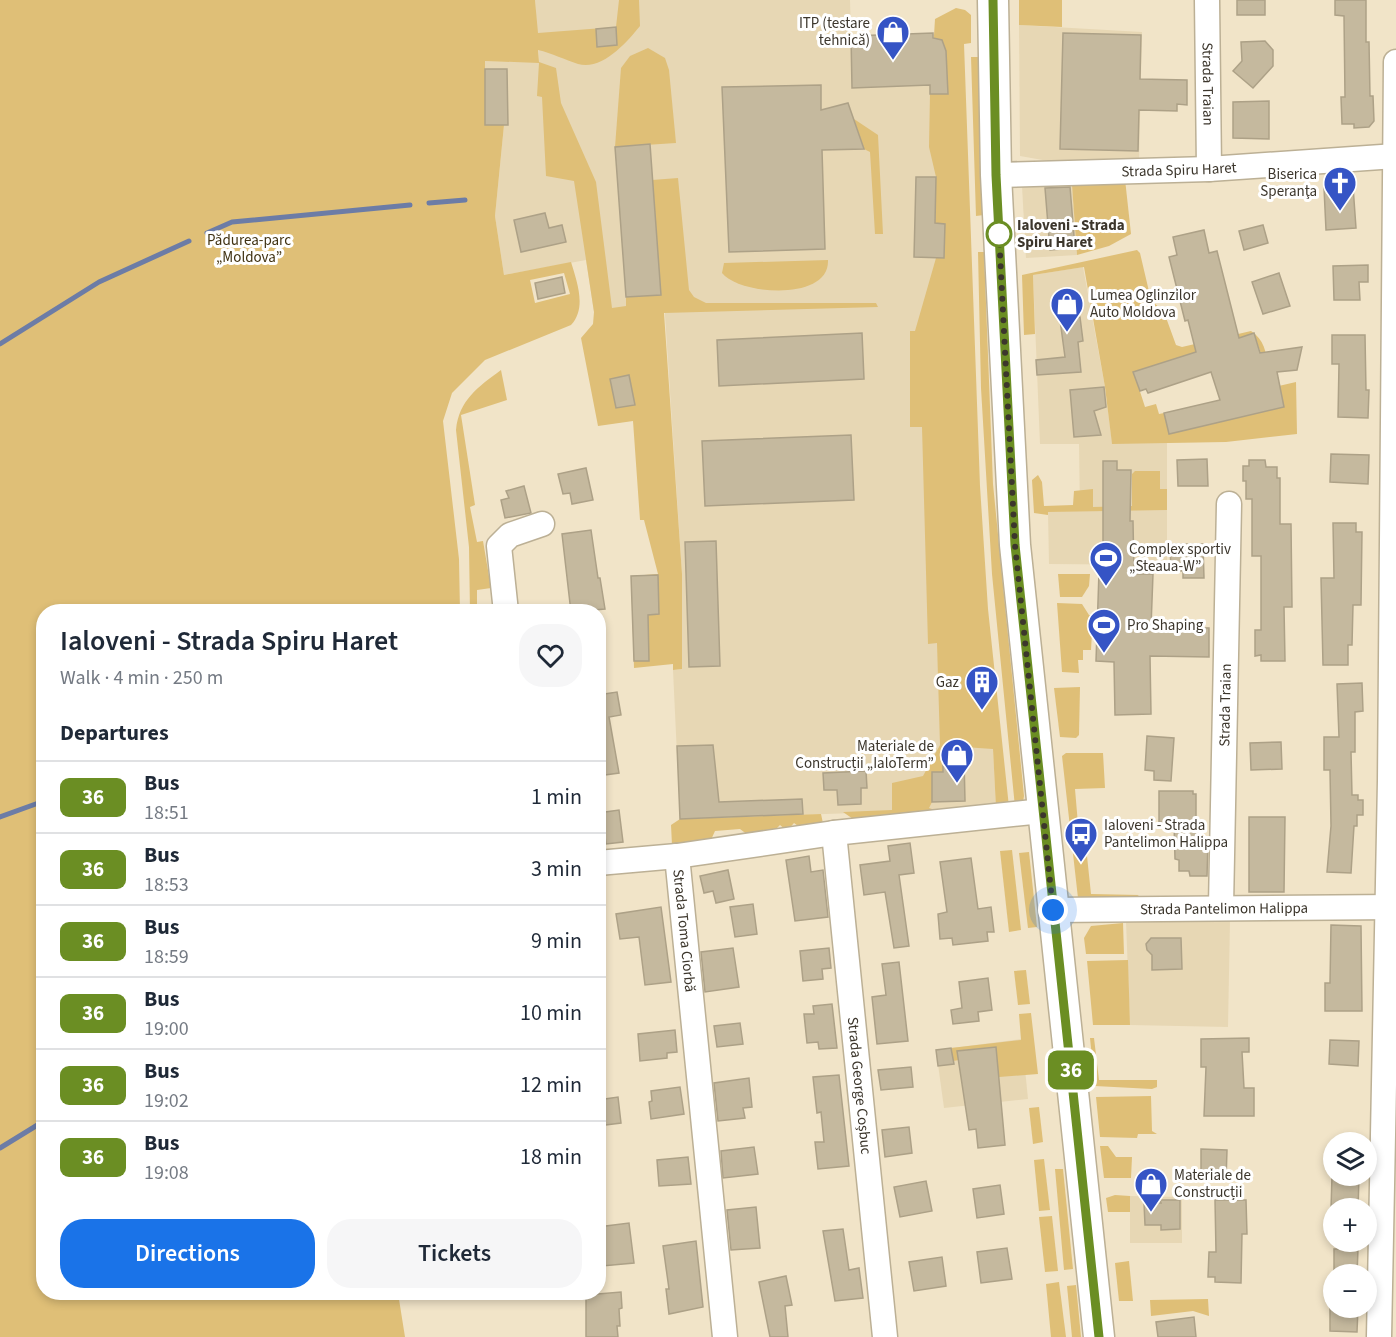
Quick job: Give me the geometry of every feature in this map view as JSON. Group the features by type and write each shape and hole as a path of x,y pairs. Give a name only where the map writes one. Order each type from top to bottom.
{"main road":[{"path":"993,0 996,175 1015,545 1099,1337"}],"street":[{"name":"Strada Traian","path":"1207,0 1209,169"},
{"path":"1379,1337 1391,907 1390,769 1396,62"},
{"name":"Strada Spiru Haret","path":"996,175 1209,169 1395,156"},
{"name":"Strada Traian","path":"1221,906 1229,504"},
{"path":"505,604 500,546 510,535 542,524"},
{"name":"Strada Toma Ciorbă","path":"725,1337 677,856 834,833 1042,812"},
{"name":"Strada George Coșbuc","path":"834,833 885,1337"},
{"path":"606,861 677,856"},
{"name":"Strada Pantelimon Halippa","path":"1053,910 1221,906 1391,907"}],"shaded area":[{"path":"535,0 850,0 851,36 933,33 946,51 963,747 993,748 996,808 680,819 673,670 682,669 682,575 664,300 594,312 586,260 504,275 495,216 504,125 485,125 485,61 539,62"},
{"path":"1019,25 1142,32 1139,162 1071,165 1020,156"},
{"path":"1072,183 1077,255 1026,258 1022,186"},
{"path":"1083,267 1105,387 1112,443 1167,443 1167,565 1049,564 1048,512 1080,510 1079,444 1040,444 1033,275"},
{"path":"1126,921 1230,921 1228,1027 1130,1025"},
{"path":"1022,1039 1028,1099 944,1108 936,1050"},
{"path":"1130,1196 1182,1197 1182,1243 1130,1243"}],"green space":[{"name":"Pădurea-parc „Moldova”","path":"0,0 535,0 538,33 616,27 619,0 639,0 640,26 621,47 605,59 587,65 578,64 538,50 539,62 556,68 561,103 596,182 612,308 626,306 626,297 661,294 652,180 678,178 689,290 694,297 706,303 876,303 878,307 664,313 682,574 682,669 673,670 673,664 634,668 631,576 658,574 644,520 640,520 633,421 598,426 581,338 593,324 594,312 574,181 546,176 542,97 537,96 539,63 485,61 485,124 504,125 495,216 504,275 571,262 580,303 579,311 571,325 485,360 452,393 443,421 459,559 460,604 36,604 36,1300 399,1300 405,1337 0,1337","holes":["564,273 570,294 535,303 530,280"]},
{"path":"1019,0 1062,0 1062,27 1019,25"},
{"path":"956,8 965,10 971,15 971,43 964,44 980,486 988,609 1009,807 996,808 993,749 963,747 964,758 943,758 943,772 932,772 932,802 929,808 932,809 932,814 856,821 843,812 892,810 892,783 923,776 940,745 937,643 928,644 922,427 910,427 910,331 915,331 936,258 944,257 944,224 935,223 936,177 929,147 930,94 948,93 946,52 933,52 935,19"},
{"path":"648,48 665,58 669,70 676,143 615,147 621,68 630,56"},
{"path":"971,57 978,57 984,215 976,216"},
{"path":"854,119 878,135 883,234 875,234 870,152 864,149"},
{"path":"1125,179 1131,234 1109,246 1077,255 1072,185"},
{"path":"1137,250 1140,253 1151,300 1164,312 1176,345 1182,347 1251,331 1260,339 1267,360 1267,372 1257,342 1134,373 1145,407 1156,404 1159,414 1164,413 1169,434 1252,392 1296,382 1297,434 1226,442 1112,444 1105,387 1084,267 1033,275 1035,334 1024,335 1022,275"},
{"path":"978,252 984,252 993,484 1024,796 1023,802 1015,807 992,574 981,388"},
{"path":"828,260 825,274 815,283 800,288 764,290 746,286 722,273 724,263"},
{"path":"501,370 507,400 461,415 475,505 470,507 477,542 483,541 491,588 477,590 477,604 470,604 469,547 456,430 465,402"},
{"path":"1135,471 1160,471 1160,489 1167,489 1167,510 1048,512 1048,515 1034,513 1032,480 1038,475 1042,482 1044,506 1073,505 1074,491 1093,489 1093,507 1132,506 1132,474"},
{"path":"1058,574 1090,574 1089,586 1082,597 1060,597"},
{"path":"1057,603 1082,604 1089,615 1093,615 1091,650 1083,650 1083,660 1078,660 1079,673 1062,672"},
{"path":"1080,687 1079,735 1076,738 1060,737 1054,688"},
{"path":"1066,753 1103,753 1105,788 1075,789 1079,836 1085,837 1091,894 1139,895 1133,899 1109,902 1078,898 1062,756"},
{"path":"821,814 824,828 805,831 794,823 787,831 780,825 771,834 748,835 740,829 715,831 710,842 672,845 671,825 680,819"},
{"path":"1012,850 1021,930 1009,932 1000,851"},
{"path":"1029,852 1037,927 1028,928 1019,853"},
{"path":"1123,923 1124,954 1086,954 1084,938 1091,926"},
{"path":"1128,960 1130,1025 1093,1025 1087,961"},
{"path":"1026,970 1030,1004 1018,1005 1014,971"},
{"path":"1031,1013 1038,1074 999,1077 995,1047 964,1050 965,1059 953,1061 951,1048 1021,1040 1019,1014"},
{"path":"1090,1038 1094,1038 1099,1080 1157,1080 1157,1087 1152,1089 1095,1086"},
{"path":"1151,1096 1152,1131 1157,1134 1138,1134 1137,1138 1100,1137 1096,1097"},
{"path":"1039,1107 1043,1142 1033,1144 1029,1108"},
{"path":"1100,1146 1108,1146 1116,1157 1132,1157 1131,1178 1104,1178"},
{"path":"1044,1159 1050,1210 1039,1211 1034,1160"},
{"path":"1055,1169 1063,1169 1073,1269 1064,1270"},
{"path":"1115,1195 1130,1196 1130,1212 1108,1212 1106,1198"},
{"path":"1052,1216 1058,1271 1045,1272 1039,1217"},
{"path":"1129,1261 1133,1301 1119,1301 1115,1263"},
{"path":"1059,1282 1066,1337 1051,1337 1046,1284"},
{"path":"1076,1285 1081,1337 1072,1337 1067,1286"},
{"path":"1208,1299 1209,1316 1193,1311 1151,1316 1150,1300"}],"building":[{"path":"1237,0 1265,0 1265,15 1237,15"},
{"path":"1335,0 1366,0 1366,42 1369,42 1370,96 1373,96 1374,121 1369,127 1354,128 1354,124 1342,124 1341,97 1345,97 1344,16 1335,15"},
{"path":"616,27 617,45 597,47 596,29"},
{"path":"933,33 933,38 942,40 946,51 948,94 930,94 930,85 852,88 851,36"},
{"path":"1063,33 1141,35 1140,79 1187,80 1187,105 1177,104 1177,111 1139,110 1138,151 1060,149"},
{"path":"1265,41 1273,50 1273,66 1253,88 1233,71 1242,61 1241,42"},
{"path":"485,69 507,69 508,125 485,125"},
{"path":"821,85 821,110 848,103 864,149 822,150 825,249 729,252 722,87"},
{"path":"1269,101 1269,139 1233,138 1233,102"},
{"path":"650,144 661,295 626,297 615,147"},
{"path":"916,177 936,177 935,223 945,224 944,258 914,257"},
{"name":"Biserica Speranţa","path":"1353,186 1356,228 1326,230 1324,188"},
{"path":"1070,187 1075,248 1050,250 1045,188"},
{"path":"545,213 549,228 562,225 566,242 521,252 514,220"},
{"path":"1263,225 1268,243 1244,250 1239,231"},
{"path":"1204,230 1209,253 1217,251 1239,338 1254,333 1260,353 1302,347 1297,370 1277,372 1284,407 1169,434 1164,413 1220,400 1211,372 1148,393 1146,389 1140,391 1133,372 1196,352 1188,320 1185,321 1169,257 1177,255 1173,237"},
{"path":"1368,265 1368,282 1359,282 1360,300 1334,300 1333,266"},
{"path":"1279,273 1290,306 1263,314 1252,282"},
{"path":"562,277 565,293 538,299 535,283"},
{"path":"1080,317 1083,341 1078,342 1081,372 1037,375 1036,360 1065,357 1060,320"},
{"path":"862,333 864,379 719,386 717,340"},
{"path":"1332,335 1365,335 1366,390 1369,390 1368,418 1338,417 1339,364 1332,364"},
{"path":"629,375 635,405 616,408 610,379"},
{"path":"1104,387 1106,407 1094,411 1101,435 1074,437 1070,390"},
{"path":"851,435 854,500 705,506 702,441"},
{"path":"1331,454 1369,455 1368,484 1330,482"},
{"path":"1207,459 1208,486 1178,486 1177,460"},
{"path":"1249,460 1265,460 1266,467 1277,467 1277,478 1280,478 1280,524 1291,524 1292,607 1284,607 1285,661 1261,661 1261,655 1255,656 1255,630 1261,630 1261,556 1252,556 1252,499 1246,499 1246,481 1243,481 1243,466 1249,466"},
{"path":"1103,461 1117,461 1117,470 1131,470 1130,521 1133,521 1134,574 1153,574 1151,627 1209,628 1209,657 1150,656 1151,714 1115,715 1114,662 1096,661 1099,572 1103,573"},
{"path":"586,468 593,500 572,504 570,493 563,494 558,474"},
{"path":"524,486 531,513 505,518 501,500 509,498 506,491"},
{"path":"1333,523 1356,523 1356,532 1362,532 1361,605 1353,605 1352,645 1348,645 1348,665 1323,665 1321,578 1334,578"},
{"path":"591,530 604,604 570,604 562,534"},
{"path":"716,541 720,666 689,667 685,542"},
{"path":"1170,544 1203,544 1204,578 1183,578 1183,571 1171,571"},
{"path":"658,575 659,614 648,615 649,661 634,661 631,576"},
{"path":"1362,683 1363,711 1355,712 1355,752 1351,752 1352,795 1358,795 1358,800 1363,800 1363,815 1357,815 1357,826 1354,826 1351,873 1327,872 1331,826 1330,770 1324,770 1324,737 1339,737 1337,684"},
{"path":"617,692 621,715 609,717 619,773 606,775 606,694"},
{"path":"1147,736 1174,738 1171,781 1154,780 1154,771 1145,770"},
{"path":"1281,742 1282,769 1251,770 1250,743"},
{"path":"713,745 719,802 802,799 803,814 680,819 677,746"},
{"path":"943,758 964,758 965,801 932,802 932,772 943,772"},
{"path":"866,771 867,788 861,788 861,804 838,805 837,790 824,790 823,773"},
{"path":"1159,791 1193,791 1193,794 1196,794 1196,841 1208,841 1207,876 1190,876 1189,871 1179,871 1179,860 1175,859 1174,823 1159,822"},
{"path":"619,810 623,842 606,844 606,812"},
{"path":"1249,817 1285,817 1284,892 1249,892"},
{"path":"910,843 914,873 899,875 909,946 894,948 885,892 864,895 860,865 890,861 888,846"},
{"path":"809,856 811,872 823,870 828,917 795,921 786,860"},
{"path":"971,858 978,909 991,907 994,932 987,932 988,941 953,945 952,938 940,939 938,914 947,912 940,862"},
{"path":"728,870 734,899 716,903 713,891 704,893 700,876"},
{"path":"753,904 757,934 735,937 730,907"},
{"path":"661,907 671,982 645,985 639,937 620,939 616,914"},
{"path":"1331,925 1361,926 1362,1011 1325,1011 1325,983 1330,983"},
{"path":"1151,938 1181,938 1182,969 1152,970 1152,955 1147,950 1146,944"},
{"path":"733,948 739,987 705,992 701,952"},
{"path":"829,948 831,968 822,969 823,979 803,981 800,951"},
{"path":"899,962 908,1041 877,1044 872,997 886,995 882,964"},
{"path":"988,978 992,1010 978,1012 979,1021 953,1024 951,1010 962,1008 959,982"},
{"path":"832,1004 837,1048 819,1049 818,1042 807,1043 804,1014 814,1014 813,1006"},
{"path":"740,1023 743,1044 717,1047 714,1026"},
{"path":"675,1030 677,1052 667,1053 667,1058 640,1061 638,1034"},
{"path":"1249,1038 1249,1052 1242,1052 1244,1088 1254,1088 1254,1116 1204,1116 1206,1067 1201,1067 1201,1039"},
{"path":"1330,1040 1359,1041 1358,1066 1329,1064"},
{"path":"996,1047 1005,1145 978,1148 976,1129 969,1130 957,1051"},
{"path":"951,1048 954,1064 938,1066 936,1050"},
{"path":"911,1067 913,1087 881,1090 878,1070"},
{"path":"839,1075 849,1166 818,1169 815,1142 824,1142 821,1112 817,1113 813,1077"},
{"path":"749,1078 752,1107 743,1108 745,1118 718,1121 714,1083"},
{"path":"680,1087 684,1114 651,1119 649,1102 652,1101 651,1091"},
{"path":"618,1097 621,1123 606,1125 606,1099"},
{"path":"909,1127 912,1153 885,1157 882,1130"},
{"path":"754,1147 758,1174 723,1178 721,1151"},
{"path":"1201,1149 1227,1150 1226,1181 1201,1181"},
{"path":"688,1157 691,1184 659,1186 657,1160"},
{"path":"926,1181 932,1211 900,1217 894,1187"},
{"path":"1000,1185 1004,1214 977,1218 973,1189"},
{"path":"1332,1186 1359,1186 1358,1198 1331,1198"},
{"path":"1160,1200 1180,1200 1180,1229 1161,1230 1161,1225 1145,1225 1144,1203 1161,1203"},
{"path":"1215,1200 1246,1200 1247,1234 1242,1234 1241,1283 1215,1282 1215,1277 1208,1277 1209,1252 1216,1252"},
{"path":"756,1207 760,1248 731,1250 727,1210"},
{"path":"629,1223 634,1263 606,1266 606,1226"},
{"path":"843,1229 849,1270 859,1268 863,1298 835,1301 823,1231"},
{"path":"696,1241 703,1307 669,1314 666,1289 669,1289 663,1246"},
{"path":"1007,1248 1012,1279 981,1283 977,1252"},
{"path":"1334,1252 1358,1252 1357,1264 1334,1264"},
{"path":"942,1257 946,1286 914,1291 909,1262"},
{"path":"786,1276 792,1305 785,1306 788,1337 770,1337 759,1282"},
{"path":"621,1292 622,1308 619,1309 618,1337 586,1337 586,1300 606,1300 606,1293"},
{"path":"1194,1317 1196,1337 1158,1337 1156,1322"},
{"path":"1330,1318 1358,1318 1357,1332 1330,1331"}],"waterway":[{"path":"429,203 465,200"},
{"path":"207,233 232,222 410,205"},
{"path":"0,344 99,282 189,241"},
{"path":"0,817 36,804"},
{"path":"0,1148 36,1126"}],"bus line":[{"name":"36","path":"993,0 996,175 1007,428 1015,545 1099,1337"}],"place":[{"name":"ITP (testare tehnică)","path":"893,61"},
{"name":"Biserica Speranţa","path":"1340,212"},
{"name":"Ialoveni - Strada Spiru Haret","path":"999,234"},
{"name":"Lumea Oglinzilor Auto Moldova","path":"1067,333"},
{"name":"Complex sportiv „Steaua-W”","path":"1106,587"},
{"name":"Pro Shaping","path":"1104,654"},
{"name":"Gaz","path":"982,711"},
{"name":"Materiale de Construcții „IaloTerm”","path":"957,784"},
{"name":"Ialoveni - Strada Pantelimon Halippa","path":"1081,863"},
{"name":"Materiale de Construcții","path":"1151,1213"}],"route":[{"path":"999,234 1007,428 1015,545 1053,910"}]}
